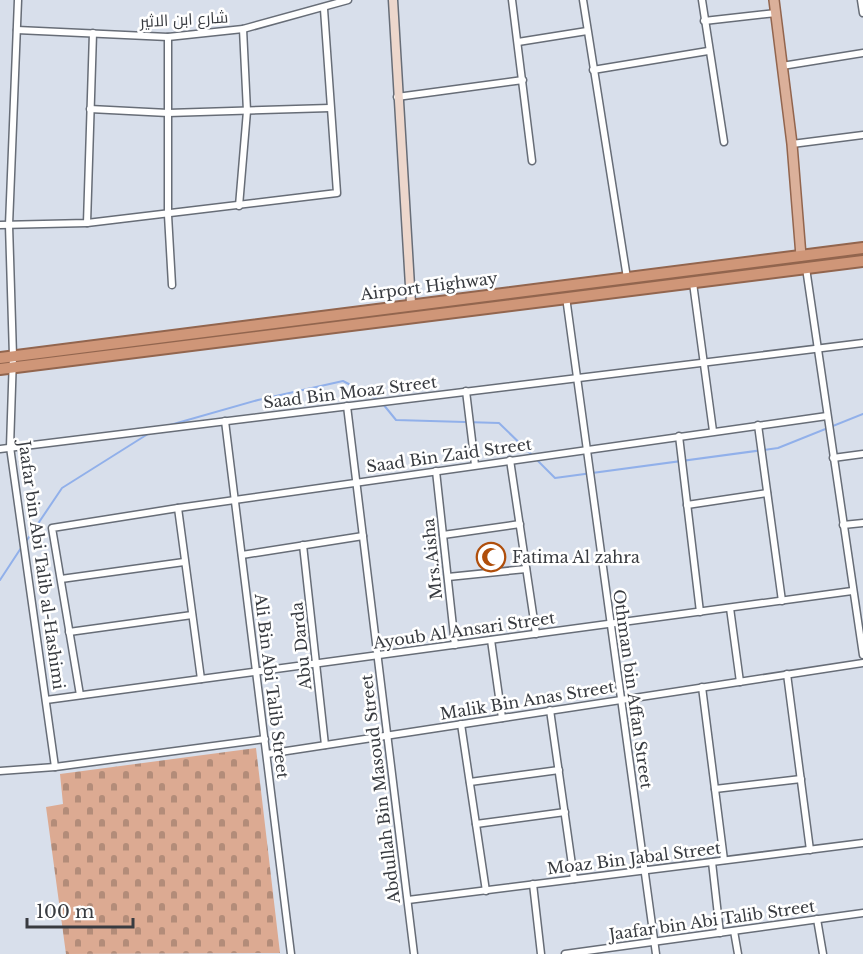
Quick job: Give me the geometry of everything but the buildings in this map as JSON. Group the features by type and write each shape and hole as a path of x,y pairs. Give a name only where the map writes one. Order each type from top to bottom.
{"highway":[{"name":"Airport Highway","path":"0,369 13,361 411,303 863,248"},
{"path":"801,256 804,269"},
{"path":"801,256 804,269"},
{"name":"Airport Highway","path":"0,358 13,361 566,299 863,261"}],"main road":[{"path":"393,0 411,303"},
{"path":"774,0 792,144 801,256"}],"street":[{"name":"Jaafar bin Abi Talib al-Hashimi","path":"18,0 9,225 13,361 10,447 55,767"},
{"name":"شارع ابن الاثير","path":"17,30 168,37 243,29 324,9 348,0"},
{"path":"512,0 532,161"},
{"path":"583,0 627,278"},
{"path":"702,0 708,51 724,142"},
{"path":"861,0 863,13"},
{"path":"0,225 87,223 168,216 337,193 324,9"},
{"path":"704,21 776,13"},
{"path":"238,206 247,111 243,29"},
{"path":"518,42 587,31"},
{"path":"87,223 93,33"},
{"path":"168,37 168,216 172,285"},
{"path":"593,70 708,51"},
{"path":"782,66 863,53"},
{"path":"397,97 523,80"},
{"path":"90,109 168,113 330,108"},
{"path":"792,144 863,135"},
{"path":"804,269 863,655"},
{"path":"693,283 713,431"},
{"name":"Othman bin Affan Street","path":"564,285 656,954"},
{"name":"Saad Bin Moaz Street","path":"0,449 863,343"},
{"path":"466,391 475,465"},
{"name":"Abdullah Bin Masoud Street","path":"347,406 414,954"},
{"name":"Saad Bin Zaid Street","path":"61,579 52,528 235,499 827,416"},
{"name":"Ali Bin Abi Talib Street","path":"225,421 291,954"},
{"path":"758,425 782,601"},
{"path":"679,436 700,612"},
{"path":"833,458 863,454"},
{"path":"510,460 536,634"},
{"name":"Mrs.Aisha","path":"436,471 455,645"},
{"path":"687,505 767,493"},
{"path":"178,508 201,679"},
{"path":"843,525 863,523"},
{"path":"443,535 520,524"},
{"path":"242,555 363,536"},
{"name":"Abu Darda","path":"303,545 325,745"},
{"path":"80,695 61,579 184,562"},
{"path":"448,578 526,569"},
{"name":"Ayoub Al Ansari Street","path":"46,700 852,591"},
{"path":"730,608 740,682"},
{"path":"69,632 192,615"},
{"path":"491,640 502,718"},
{"name":"Malik Bin Anas Street","path":"267,754 863,663"},
{"path":"787,674 810,850"},
{"path":"702,687 724,860"},
{"path":"550,711 574,879"},
{"path":"461,724 486,891"},
{"path":"0,771 55,767 265,739"},
{"path":"470,782 559,770"},
{"path":"715,789 801,779"},
{"path":"476,825 564,812"},
{"name":"Moaz Bin Jabal Street","path":"408,900 863,843"},
{"path":"712,862 720,933"},
{"path":"534,884 541,954"},
{"name":"Jaafar bin Abi Talib Street","path":"565,954 863,913"},
{"path":"817,919 823,954"},
{"path":"734,931 738,954"}],"green space":[{"path":"256,748 280,953 66,954 46,807 63,804 60,774"}],"waterway":[{"path":"170,425 258,400 343,381 379,400"},
{"path":"383,404 396,420 499,423 533,456"},
{"path":"537,460 555,478 778,448 863,414"},
{"path":"25,543 62,488 151,432"},
{"path":"0,580 21,548"}],"place":[{"name":"Fatima Al zahra","path":"491,557"}]}
